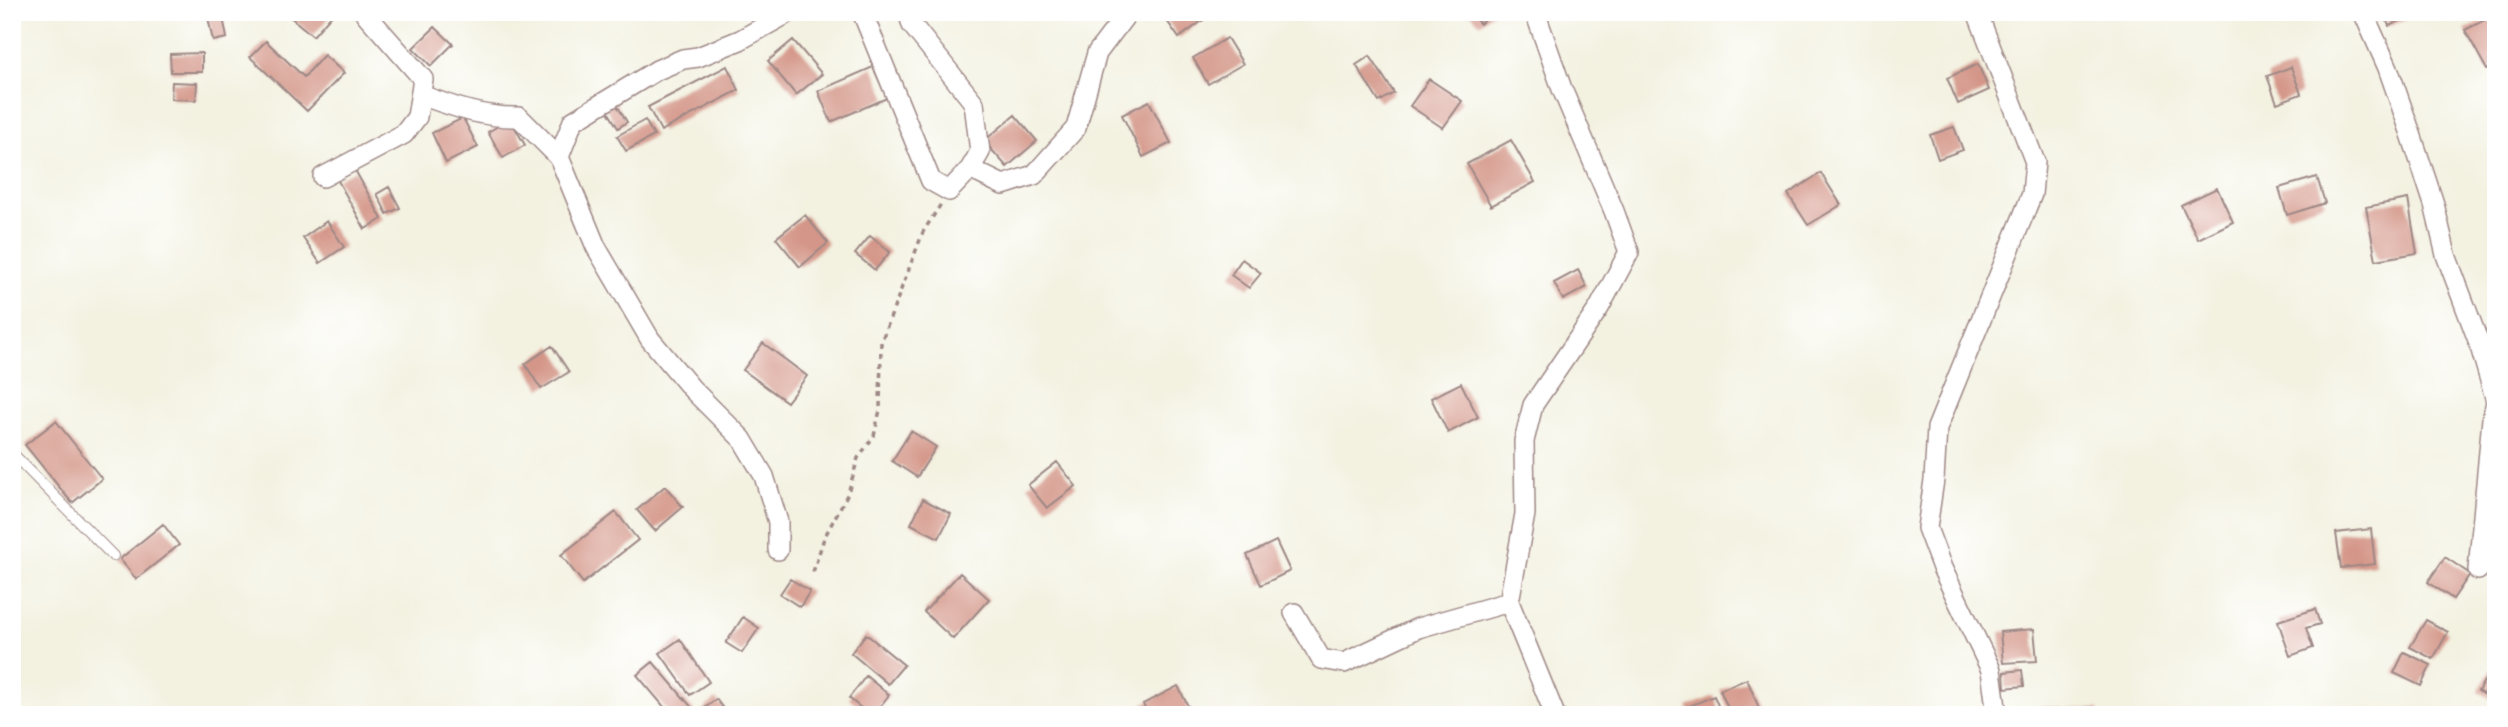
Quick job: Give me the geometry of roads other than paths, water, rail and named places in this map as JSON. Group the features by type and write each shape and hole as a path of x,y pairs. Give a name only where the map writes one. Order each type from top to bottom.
{"street":[{"path":"323,177 404,134 417,117 423,79 364,12"},
{"path":"559,157 573,121 657,70 740,40 790,12"},
{"path":"862,12 931,181 949,191 970,169 980,152 974,103 912,25 908,12"},
{"path":"970,169 1003,185 1034,175 1076,128 1097,53 1128,12"},
{"path":"1535,12 1562,89 1615,211 1629,252 1599,308 1533,405 1524,441 1525,514 1509,602 1555,715"},
{"path":"1977,12 2035,162 2032,194 1937,428 1934,480 1927,528 1942,568 1991,670 1997,715"},
{"path":"2363,12 2388,68 2410,131 2434,204 2446,255 2479,343 2495,412 2478,570"},
{"path":"421,95 458,109 494,118 519,117 559,157 596,247 650,339 692,389 742,439 764,476 778,522 778,551"},
{"path":"1294,613 1321,659 1344,663 1418,628 1509,602"}],"lane":[{"path":"12,453 113,556"}]}
